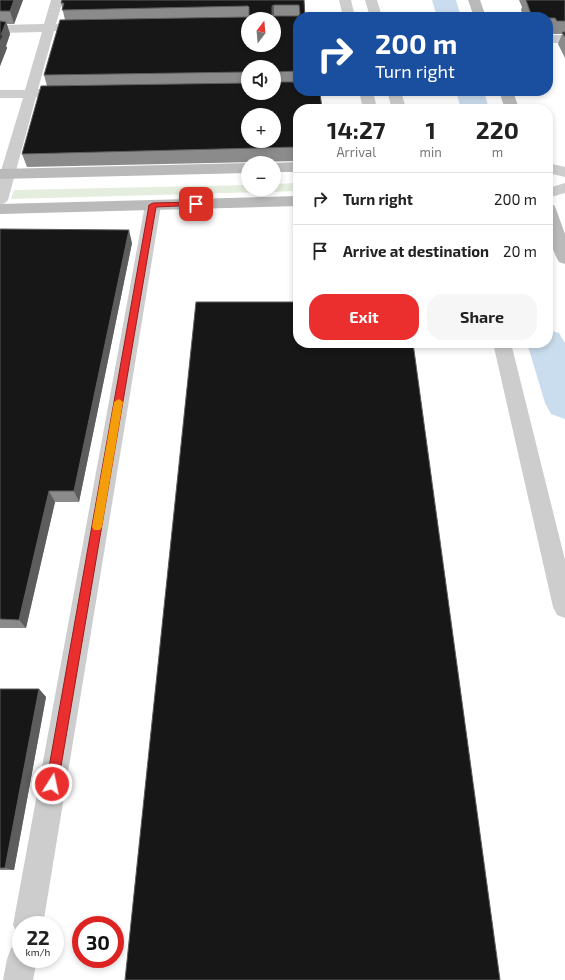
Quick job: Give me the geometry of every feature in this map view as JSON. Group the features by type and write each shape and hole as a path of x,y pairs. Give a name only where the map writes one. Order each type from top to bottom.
{"main road":[{"path":"474,0 478,12"},
{"path":"281,167 293,167"},
{"path":"4,174 241,168"},
{"path":"0,209 293,200"},
{"path":"553,223 565,258"}],"street":[{"path":"0,200 4,174 30,93 57,0"},
{"path":"345,0 348,12"},
{"path":"371,0 375,12"},
{"path":"0,29 97,27"},
{"path":"553,39 565,39"},
{"path":"0,94 77,93"},
{"path":"553,169 565,172"},
{"path":"553,192 565,188"},
{"path":"30,916 153,205"},
{"path":"503,348 565,607"},
{"path":"18,980 20,968"}],"green space":[{"path":"293,183 293,191 281,191 281,184"},
{"path":"241,185 241,193 11,199 14,190"}],"building":[{"path":"0,0 14,0 10,11 0,11"},
{"path":"62,0 304,0 305,12 300,12 299,5 274,5 272,6 272,12 249,12 248,6 62,10 64,3 61,3"},
{"path":"526,0 565,0 565,21 557,21 553,18 553,12 530,12"},
{"path":"281,16 293,16 293,71 281,72 281,60 241,60 241,72 44,75 60,20 241,17 241,52 281,52"},
{"path":"0,21 6,22 0,42"},
{"path":"281,82 293,82 293,96 320,96 321,104 293,104 293,147 281,147 281,108 241,108 241,148 259,148 22,154 41,86 241,83 241,100 281,100"},
{"path":"0,229 129,230 74,491 49,491 19,620 0,619"},
{"path":"196,302 293,302 293,348 414,348 500,980 125,980"},
{"path":"0,689 39,689 5,868 0,868"}],"waterway":[{"path":"444,0 448,12"},
{"path":"471,96 474,104"},
{"path":"548,348 565,403"}],"slow traffic":[{"path":"97,527 119,402"}],"route":[{"path":"52,784 153,205 196,204"}]}
